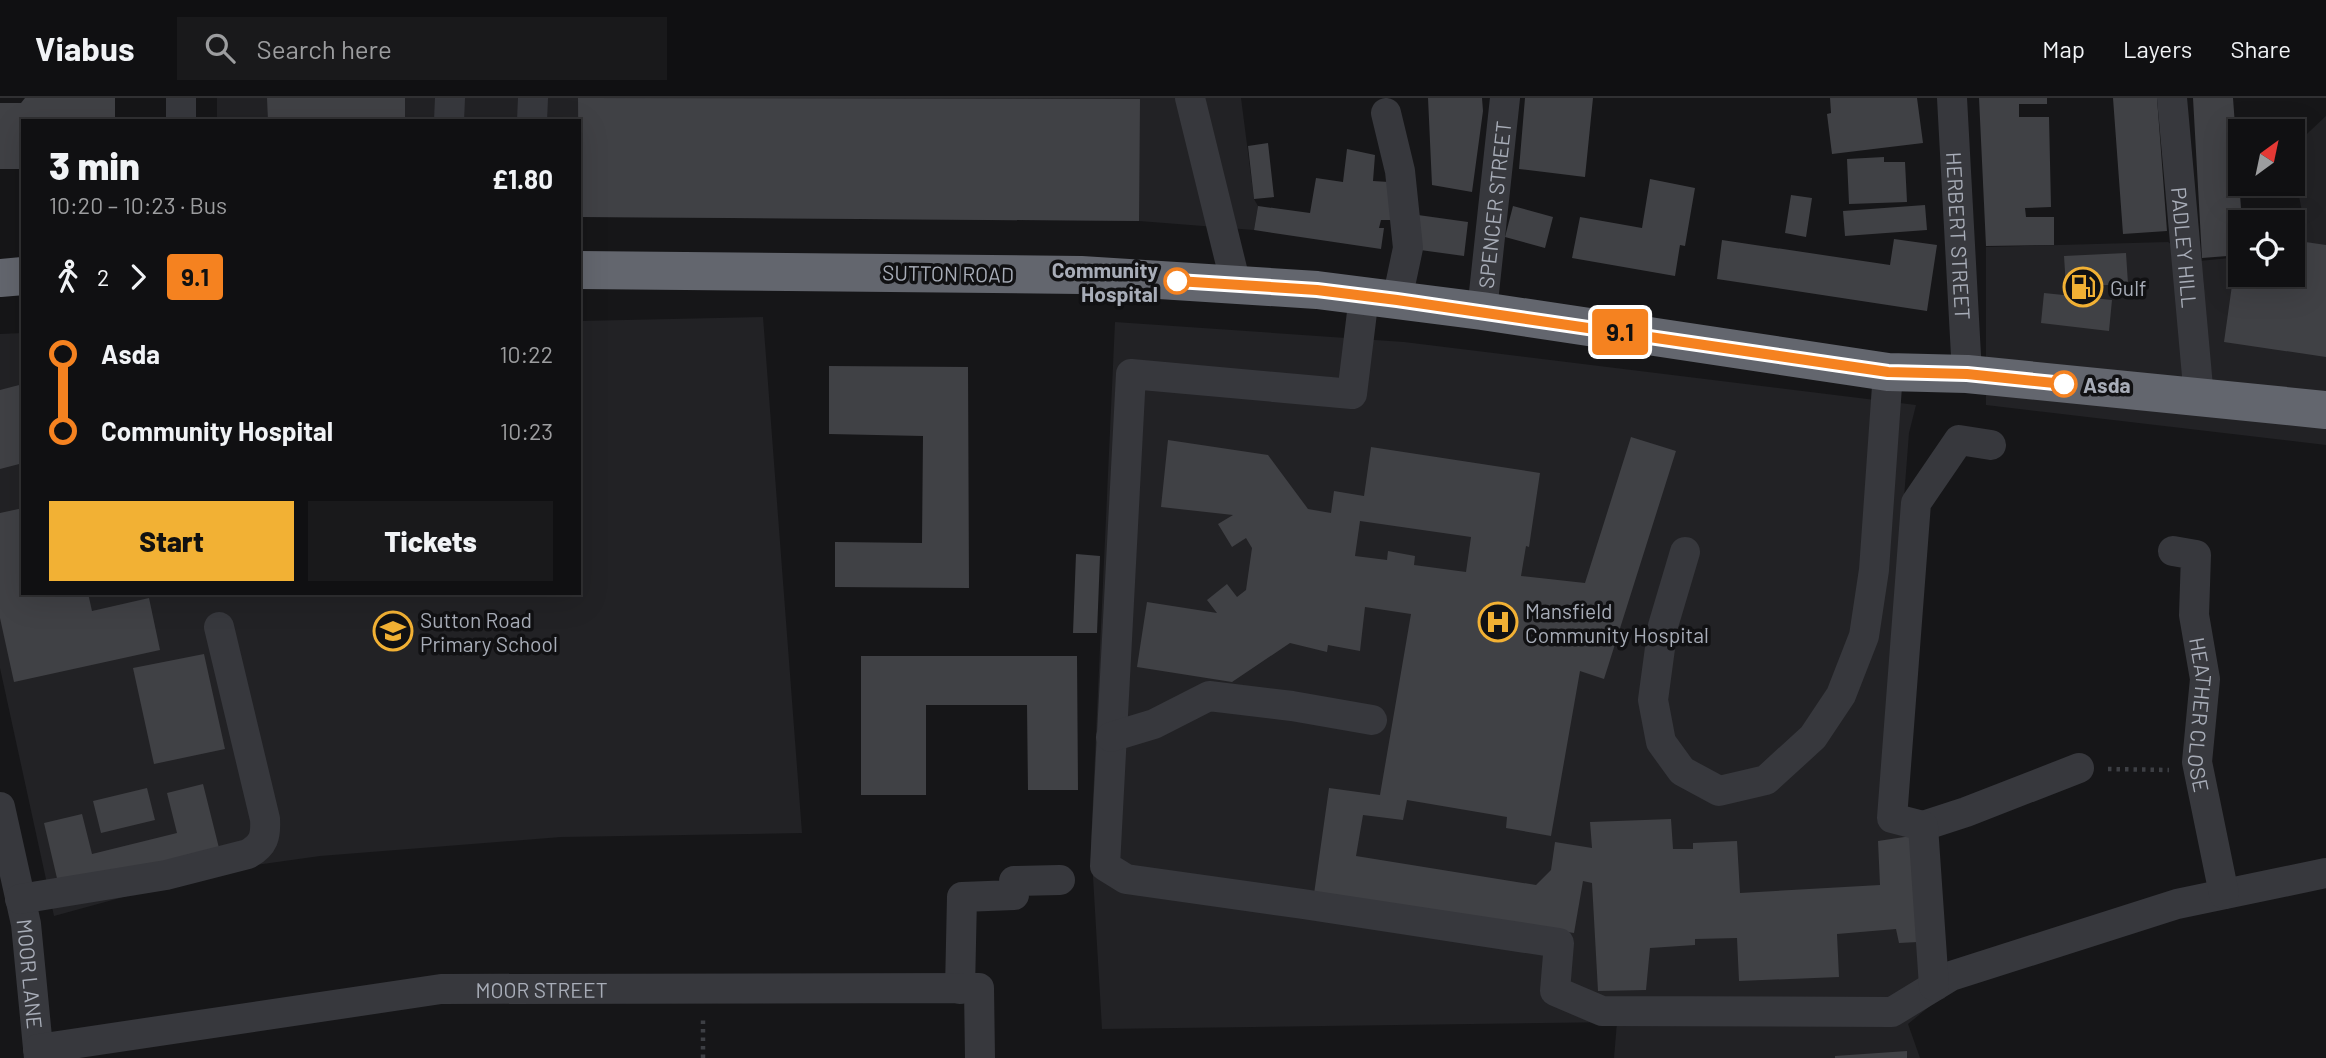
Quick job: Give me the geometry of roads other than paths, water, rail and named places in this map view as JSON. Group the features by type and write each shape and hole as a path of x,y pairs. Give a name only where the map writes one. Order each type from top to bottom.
{"highway":[{"name":"SUTTON ROAD","path":"581,270 1081,275 1317,290 1482,311 1888,372 1967,374 2326,410"},
{"path":"0,278 21,276"}],"street":[{"path":"181,98 181,119"},
{"path":"449,119 450,98"},
{"path":"532,119 533,98"},
{"path":"1190,98 1236,285"},
{"name":"SPENCER STREET","path":"1482,311 1504,98"},
{"name":"HERBERT STREET","path":"1952,98 1967,374"},
{"name":"PADLEY HILL","path":"2172,98 2199,398"},
{"path":"1386,113 1400,171 1408,248 1381,298 1352,394 1131,374 1105,866 1126,879 1559,943 1555,991 1602,1011 1892,1012 1951,976 2177,904 2326,873"},
{"path":"1685,552 1663,626 1653,701 1661,742 1682,771 1719,791 1766,780 1813,737 1841,695 1864,636 1874,570 1888,372"},
{"path":"1992,444 1959,440 1916,503 1892,818 1923,826 2079,768"},
{"name":"HEATHER CLOSE","path":"2173,551 2196,555 2194,615 2205,679 2197,762 2224,894"},
{"path":"20,899 166,875 248,854 257,848 265,836 265,819 219,627"},
{"path":"1111,737 1154,724 1209,696 1292,706 1372,720"},
{"name":"MOOR LANE","path":"0,807 26,924 39,1054"},
{"path":"1923,826 1934,986"},
{"path":"980,1058 979,988 960,989 962,897 1014,895 1014,881 1060,880"},
{"name":"MOOR STREET","path":"39,1054 441,989 960,989"}],"place":[{"name":"Community Hospital","path":"1177,281"},
{"name":"Gulf","path":"2083,287"},
{"name":"Asda","path":"2064,384"},
{"name":"Mansfield Community Hospital","path":"1498,622"},
{"name":"Sutton Road Primary School","path":"393,631"}]}
